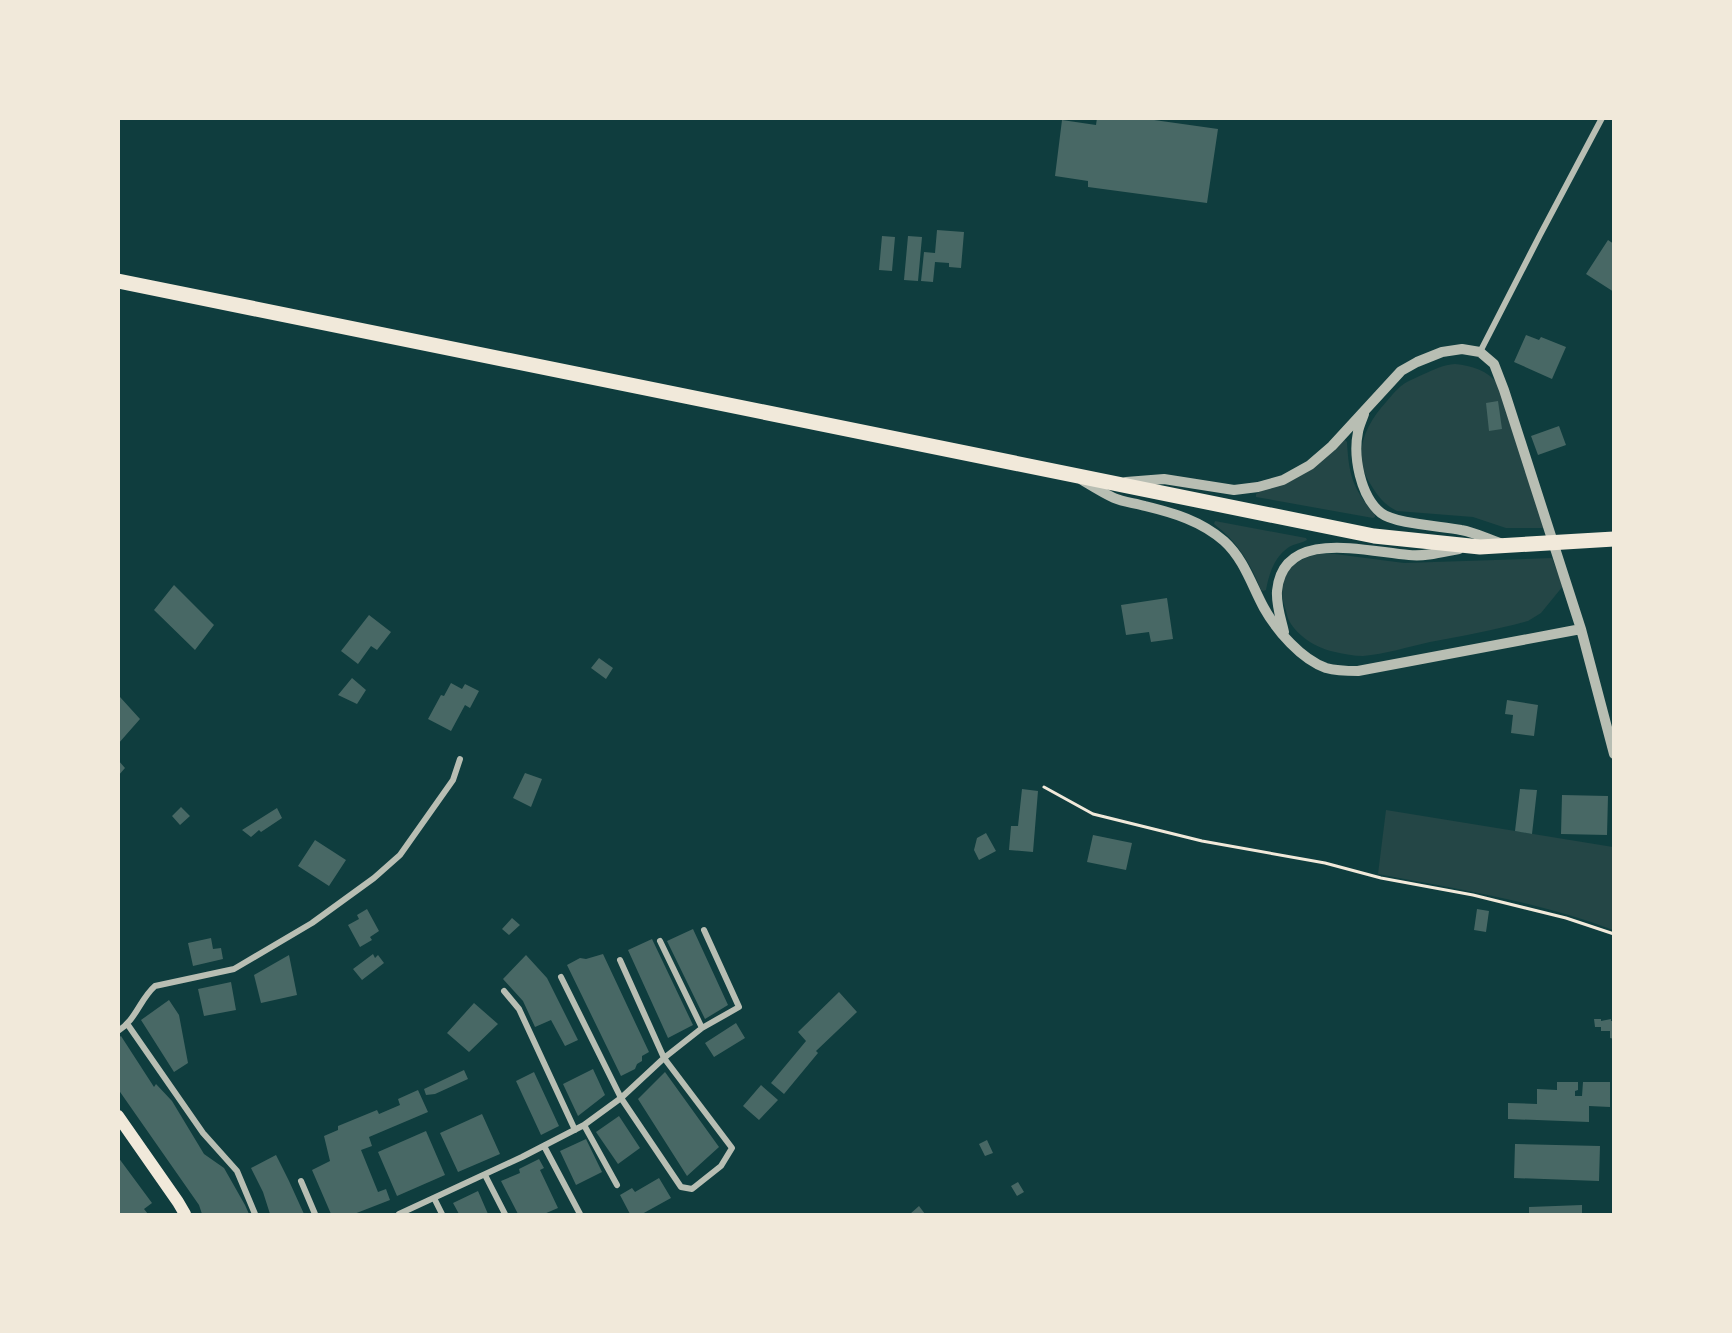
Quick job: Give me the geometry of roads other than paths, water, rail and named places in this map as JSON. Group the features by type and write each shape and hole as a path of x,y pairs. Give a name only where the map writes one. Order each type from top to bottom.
{"main road":[{"path":"118,281 1374,536 1480,546 1614,539"},
{"path":"118,1116 185,1215"}],"street":[{"path":"1480,352 1602,118"},
{"path":"1115,483 1164,479 1226,490 1258,488 1283,480 1310,465 1332,446 1401,371 1442,352 1462,349 1480,352 1494,364 1549,526 1581,629 1614,754"},
{"path":"1366,408 1358,431 1356,451 1359,474 1367,496 1381,513 1395,519 1464,530 1508,546"},
{"path":"1071,474 1115,499 1170,512 1191,520 1226,543 1239,559 1265,610 1286,638 1308,658 1338,671 1358,671 1581,629"},
{"path":"1286,638 1278,607 1277,592 1281,574 1288,563 1300,554 1336,547 1412,556 1480,546"},
{"path":"118,1031 128,1025 148,992 155,986 234,969 312,923 374,878 399,855 440,799 453,780 460,759"},
{"path":"399,1215 584,1125 621,1098 664,1058 702,1028 739,1007 704,930"},
{"path":"660,941 702,1028"},
{"path":"561,978 621,1098 681,1187 692,1189 721,1166 732,1148 664,1058 620,960"},
{"path":"504,991 519,1009 575,1130"},
{"path":"128,1025 203,1133 237,1171 255,1215"},
{"path":"584,1125 617,1185"},
{"path":"544,1146 580,1215"},
{"path":"485,1175 505,1215"},
{"path":"301,1181 315,1215"},
{"path":"434,1198 442,1215"}]}
